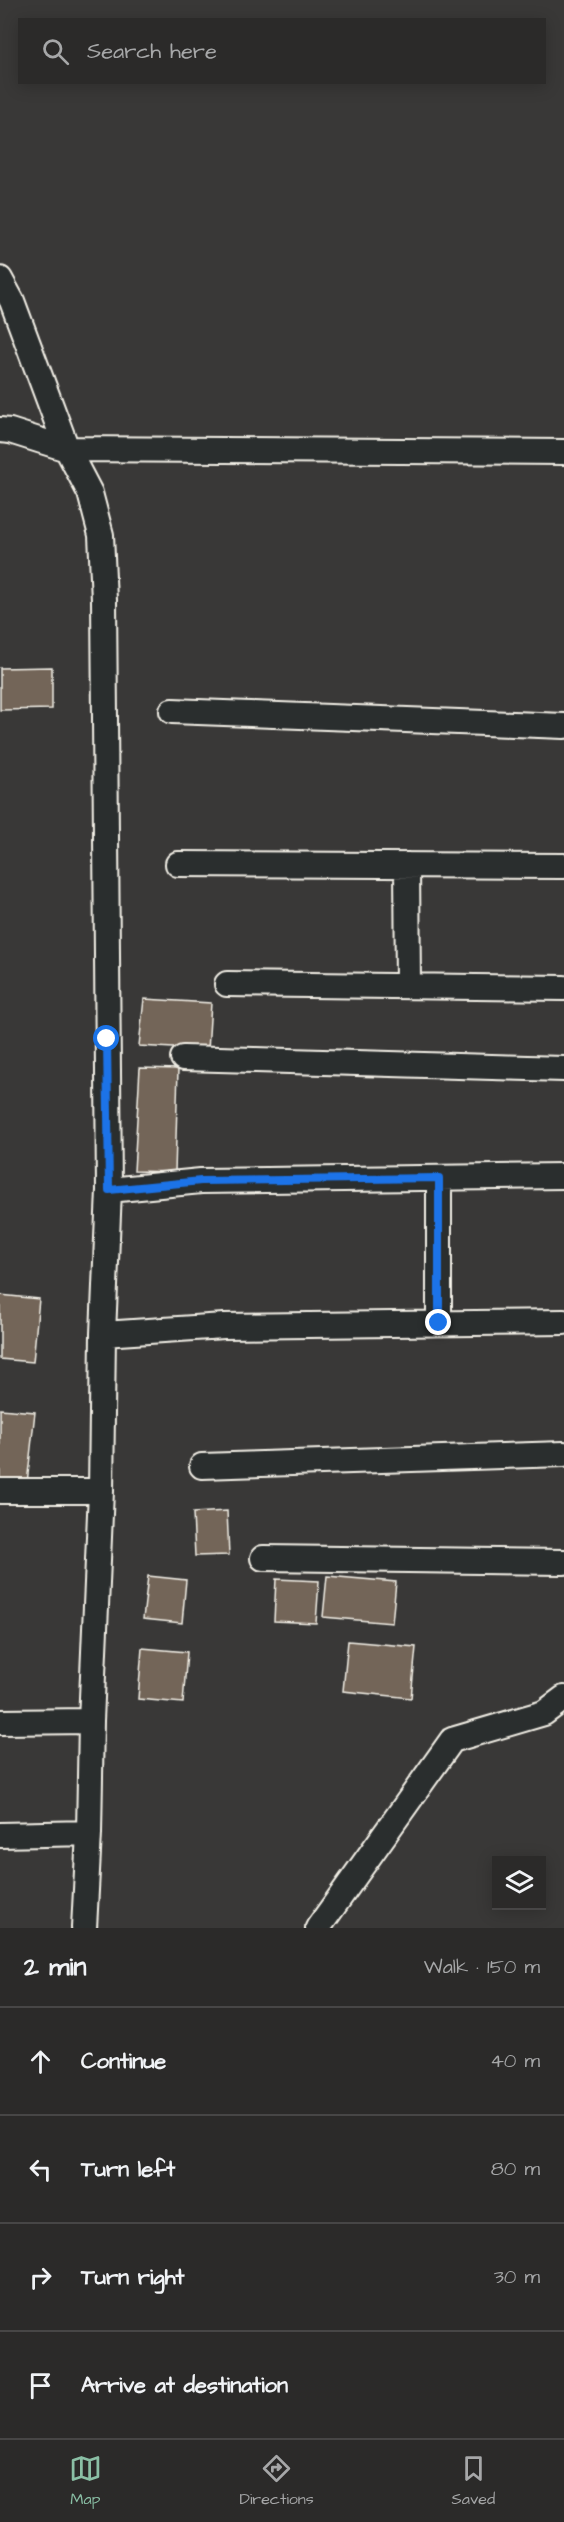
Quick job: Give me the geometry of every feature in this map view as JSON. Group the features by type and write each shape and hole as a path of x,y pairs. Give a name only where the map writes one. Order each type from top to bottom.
{"street":[{"path":"0,279 12,301 67,449 90,493 101,535 104,612 109,1190 103,1334 101,1491 84,1928"},
{"path":"0,430 67,449 564,452"},
{"path":"172,711 564,726"},
{"path":"178,864 564,866"},
{"path":"407,865 408,987"},
{"path":"227,984 564,988"},
{"path":"183,1058 564,1069"},
{"path":"109,1190 201,1181 564,1176"},
{"path":"439,1178 439,1323"},
{"path":"103,1334 224,1326 564,1322"},
{"path":"202,1466 564,1454"},
{"path":"0,1491 101,1491"},
{"path":"263,1558 564,1562"},
{"path":"318,1928 452,1740 544,1713 564,1698"},
{"path":"0,1722 91,1721"},
{"path":"0,1835 89,1833"}],"building":[{"path":"52,667 52,709 0,710 0,668"},
{"path":"144,999 211,1003 208,1050 139,1046"},
{"path":"140,1068 178,1069 175,1172 134,1171"},
{"path":"0,1295 39,1299 33,1362 0,1359"},
{"path":"0,1409 35,1412 27,1483 0,1480"},
{"path":"227,1511 229,1555 195,1556 193,1513"},
{"path":"148,1576 186,1580 182,1623 143,1619"},
{"path":"327,1576 396,1582 392,1623 323,1617"},
{"path":"276,1579 319,1581 316,1623 274,1621"},
{"path":"348,1641 416,1647 411,1698 343,1691"},
{"path":"142,1648 187,1652 183,1703 138,1699"}],"route":[{"path":"107,1039 109,1190 201,1181 439,1178 439,1323"}]}
